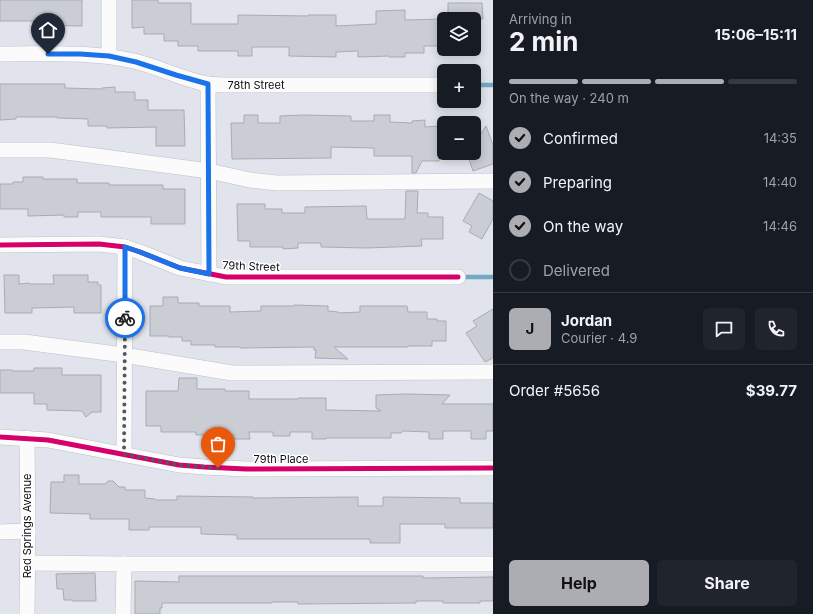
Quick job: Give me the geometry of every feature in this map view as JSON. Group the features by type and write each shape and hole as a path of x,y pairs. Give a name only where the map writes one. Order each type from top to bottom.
{"street":[{"path":"109,0 109,56"},
{"name":"78th Street","path":"0,54 80,54 109,56 136,62 208,84 437,85"},
{"path":"208,84 209,274"},
{"path":"0,150 50,150 209,171 250,180 277,183 493,181"},
{"name":"79th Street","path":"0,245 99,244 125,247 180,268 226,277 458,277"},
{"path":"124,454 125,247"},
{"path":"0,342 24,342 124,355 232,373 493,372"},
{"name":"79th Place","path":"0,437 48,440 179,465 204,467 246,469 493,468"},
{"name":"Red Springs Avenue","path":"26,438 28,532 27,614"},
{"path":"0,532 28,532"},
{"path":"27,563 493,564"},
{"path":"123,614 124,564"}],"building":[{"path":"0,0 82,0 82,26 35,25 35,21 0,21"},
{"path":"132,0 158,0 158,3 191,3 191,24 238,24 238,15 336,15 336,26 376,24 376,11 405,10 405,20 437,19 437,46 424,46 424,53 405,53 405,57 358,57 358,51 336,52 336,57 289,56 289,47 252,47 252,56 238,56 238,51 198,51 198,46 178,46 178,41 164,41 164,34 144,34 144,27 132,28"},
{"path":"448,3 482,3 483,19 481,19 481,12 448,12"},
{"path":"0,84 65,84 65,88 102,89 115,87 115,92 135,92 135,100 148,100 148,110 184,110 185,146 156,146 156,127 107,128 107,126 88,126 88,119 57,117 16,117 16,119 0,120"},
{"path":"244,115 258,115 258,123 280,123 280,116 304,115 351,116 351,121 374,121 374,115 390,115 390,122 412,123 412,121 425,120 425,127 437,126 437,160 439,161 422,161 416,173 412,173 412,156 374,156 374,148 331,147 331,158 232,159 231,123 244,123"},
{"path":"486,126 493,145 493,164 473,171 469,160 481,160 481,134"},
{"path":"23,177 43,177 43,179 77,179 77,183 109,183 109,185 163,185 163,189 185,189 185,224 151,224 151,217 101,217 101,212 78,212 78,217 64,217 64,215 28,216 28,209 0,209 0,184 23,182"},
{"path":"406,191 418,191 417,213 428,213 428,217 443,217 443,239 421,239 422,246 367,248 321,247 321,243 298,243 298,248 283,249 283,247 250,247 250,241 238,241 237,204 265,204 265,209 282,209 282,213 305,213 305,207 366,206 367,219 405,219"},
{"path":"479,193 493,201 493,219 482,239 469,232 472,226 463,221"},
{"path":"4,275 19,275 19,284 54,284 53,275 88,275 88,282 98,282 98,285 101,285 101,313 74,313 74,307 32,308 32,313 5,313"},
{"path":"163,297 178,297 178,303 199,303 199,306 230,306 230,312 261,311 261,306 328,306 328,311 339,313 360,312 360,306 407,306 408,312 427,312 427,319 446,321 446,341 432,341 432,346 334,347 348,359 315,358 316,350 314,350 314,347 240,348 215,347 215,345 191,345 191,341 182,341 182,337 150,336 150,306 163,306"},
{"path":"493,309 493,358 485,362 466,333 477,326 473,321"},
{"path":"34,368 62,368 62,375 101,375 101,412 92,412 86,417 82,411 47,410 47,404 34,404 34,393 0,393 0,370 34,371"},
{"path":"179,378 197,378 197,389 249,391 249,399 326,398 326,410 381,411 376,408 376,395 450,395 442,404 493,404 493,431 486,431 486,439 471,439 471,431 443,431 443,439 429,439 429,432 403,431 401,433 391,433 391,438 312,439 312,432 290,432 290,436 273,436 273,432 249,432 250,439 234,439 234,435 196,435 196,432 161,432 161,426 146,426 146,391 178,391"},
{"path":"64,475 79,475 79,484 105,484 108,481 113,481 119,487 125,487 125,490 145,490 145,498 156,500 177,500 177,496 253,498 358,497 358,506 383,506 383,497 460,498 460,503 493,503 493,528 445,528 445,524 400,524 400,543 370,543 370,539 237,539 237,535 201,534 201,527 149,527 149,530 129,530 129,519 90,519 90,514 50,513 51,482 64,482"},
{"path":"95,573 96,601 64,600 63,589 57,589 56,574"},
{"path":"179,576 423,576 423,578 493,577 493,601 480,601 480,603 416,601 416,603 298,604 298,602 162,603 160,614 135,614 135,581 179,582"}],"waterway":[{"path":"481,85 493,85"},
{"path":"461,277 493,277"}],"cycle path":[{"path":"0,245 99,244 125,247 180,268 226,277 458,277"},
{"path":"0,437 48,440 179,465 204,467 246,469 493,468"}],"way so far":[{"path":"125,318 124,454 179,465 218,468"}],"route":[{"path":"48,54 109,56 136,62 208,84 209,274 180,268 125,247 125,318"}]}
